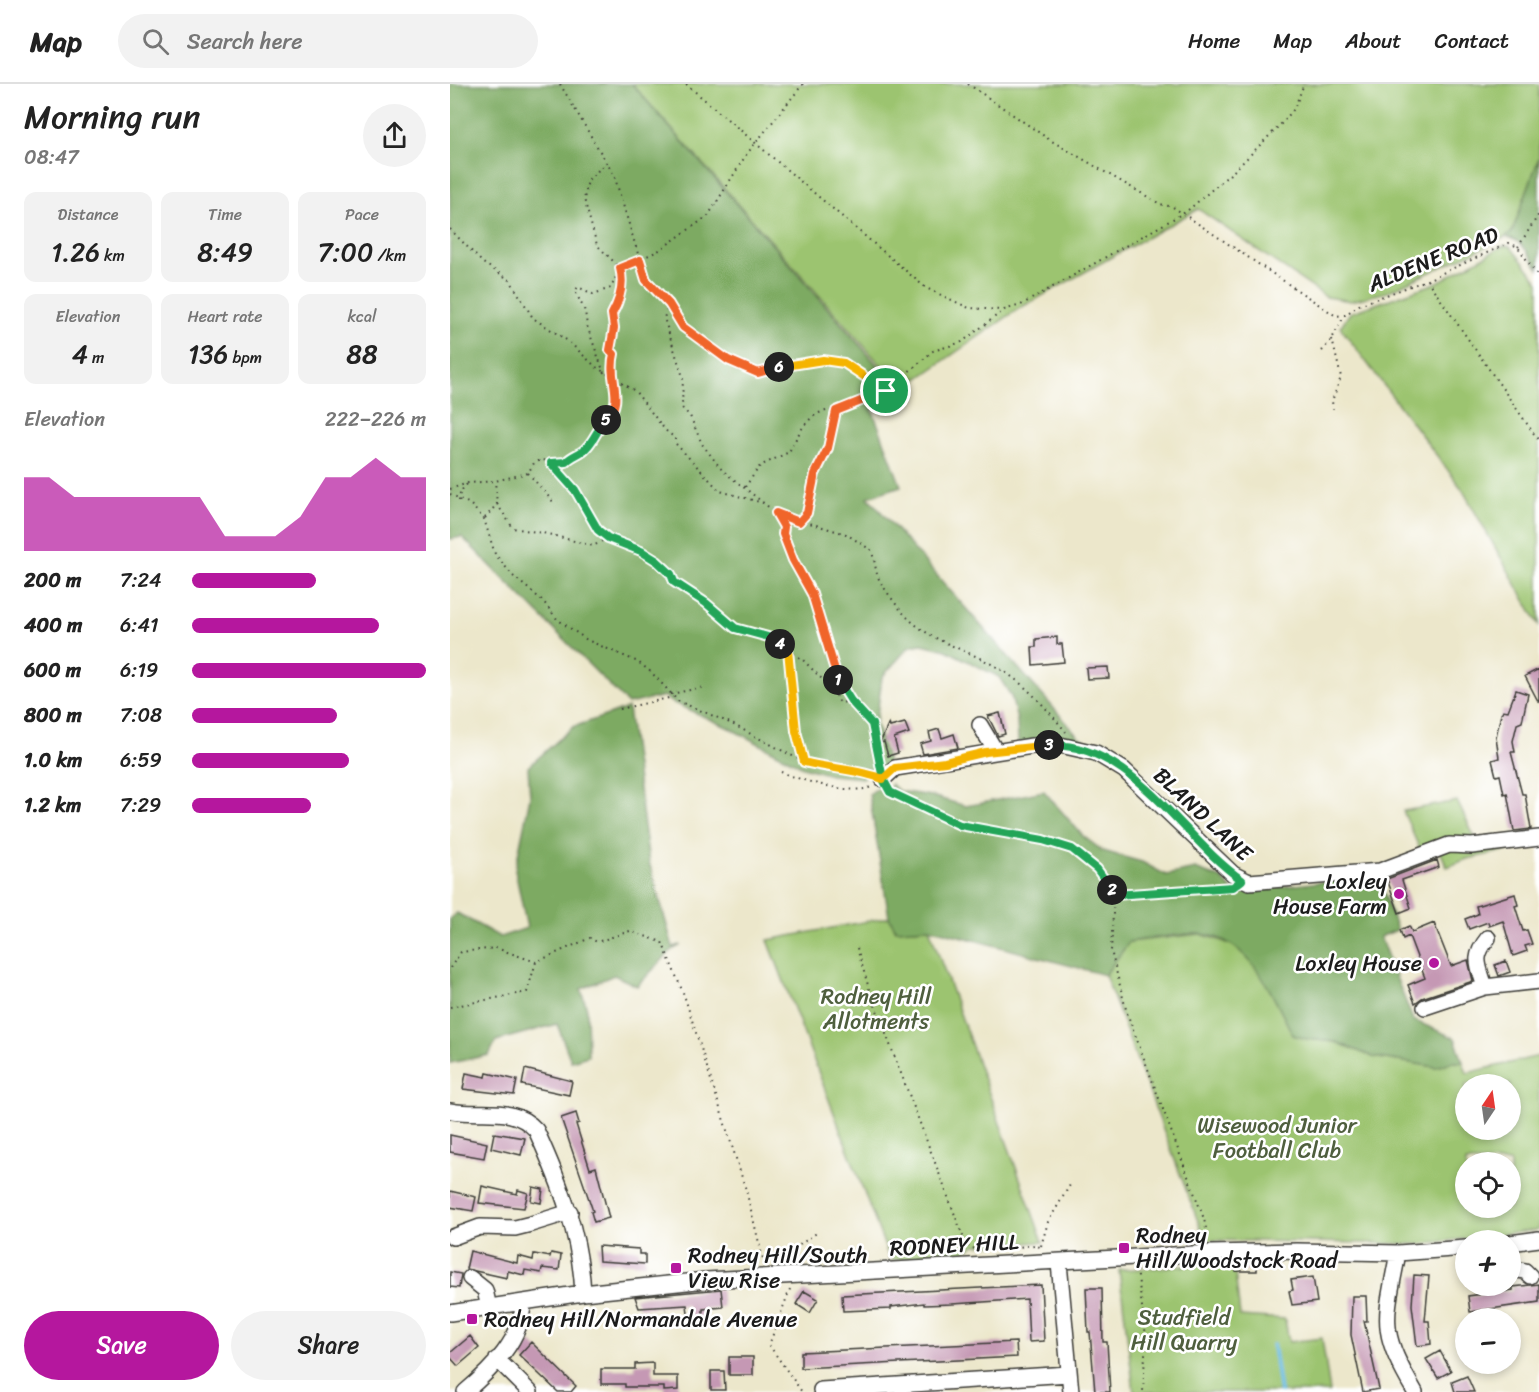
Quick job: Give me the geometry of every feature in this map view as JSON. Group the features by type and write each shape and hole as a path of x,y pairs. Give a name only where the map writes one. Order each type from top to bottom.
{"street":[{"path":"980,725 994,750"},
{"name":"BLAND LANE","path":"883,779 895,768 945,762 994,750 1060,745 1096,753 1124,770 1242,880 1263,882 1380,871 1449,845 1472,846 1539,838"},
{"path":"1485,987 1477,959 1478,951 1488,939"},
{"path":"1425,1007 1485,987 1539,981"},
{"path":"451,1111 467,1114 506,1112 528,1121 536,1130 570,1212 579,1252 583,1293"},
{"path":"453,1237 480,1227 515,1227 570,1212"},
{"path":"1521,1241 1539,1239"},
{"name":"RODNEY HILL","path":"450,1313 583,1293 682,1282 1210,1253 1297,1251 1398,1253 1455,1249"},
{"path":"1398,1253 1386,1327 1396,1360 1415,1392"},
{"path":"1055,1263 1071,1392"},
{"path":"1521,1270 1530,1276"},
{"path":"470,1278 486,1290 489,1308"},
{"path":"465,1392 497,1359 514,1335 523,1314 523,1302"},
{"path":"497,1359 530,1392"},
{"path":"821,1390 1069,1374"}],"path":[{"path":"560,84 607,162 632,227 646,280 669,304 683,327 728,360 758,373 823,360 844,363 886,391"},
{"path":"686,84 926,288 969,308 1004,310 1021,305 1182,214 1236,169 1281,124 1294,109 1304,84"},
{"path":"604,373 587,326 585,311 575,291 578,287 593,294 611,288 620,268 658,251 708,216 757,142 803,84"},
{"path":"968,84 1050,140 1160,204 1173,207 1336,316 1345,315"},
{"path":"450,489 468,483 495,481 528,473 534,463 541,460 551,463 566,462 571,456 585,451 595,438 599,425 614,413 618,399 612,384 611,365 614,354 610,350 610,340 614,328 611,319 622,289 620,268 597,245 584,199 588,180 607,162"},
{"path":"1518,247 1539,214"},
{"path":"450,229 483,263 510,280 533,318 568,341 604,373 635,391 665,430 675,438 675,443 720,491 754,503 765,503"},
{"name":"ALDENE ROAD","path":"1345,315 1359,305 1427,280 1509,243 1518,247 1539,278"},
{"path":"1427,280 1539,441"},
{"path":"669,304 664,318 682,376 682,408 690,416 702,444 712,458 733,480 776,513 784,527 783,534 793,560 812,594 832,664 851,701 872,724 886,787 896,796 960,825 1043,840 1072,849 1097,869 1114,895 1111,951 1127,1013 1204,1219 1210,1253"},
{"path":"745,488 760,466 789,452 798,431 808,420 827,410 836,411 886,391 933,351 962,342 1004,310"},
{"path":"1322,351 1332,339 1345,315"},
{"path":"1332,339 1341,377 1332,401 1333,410"},
{"path":"808,524 807,513 815,474 828,448 836,411"},
{"path":"551,463 575,490 598,530 608,538 641,551 657,561 671,574 674,582 706,603 735,628 768,637 788,650 829,685 840,703 851,701"},
{"path":"528,473 555,504"},
{"path":"495,481 497,504 513,528 548,534 593,546 608,538"},
{"path":"459,501 460,492 468,483"},
{"path":"450,494 459,501 470,504 484,519 495,554 513,576 543,601 557,619 587,640 638,662 651,672 672,696 804,762 832,769 865,772 883,779"},
{"path":"484,519 497,504"},
{"path":"776,513 799,522 846,534 871,550 878,578 908,618 927,634 949,642 1000,668 1047,708 1067,734"},
{"path":"799,522 807,513"},
{"path":"788,650 796,731 804,762"},
{"path":"620,709 704,687"},
{"path":"781,772 830,786 860,790 870,789 883,779"},
{"path":"1114,895 1233,887 1242,880"},
{"path":"450,968 461,952 496,948 536,962 590,938 597,942 630,931 662,942 684,995 746,1190 763,1259 770,1265 818,1232"},
{"path":"857,948 870,992 966,1244 970,1248 991,1250 1041,1246"},
{"path":"450,1007 527,992 536,962"},
{"path":"1041,1246 1048,1222 1070,1185"},
{"path":"1041,1246 1055,1263"},
{"path":"1136,1257 1146,1336 1143,1392"},
{"path":"795,1275 769,1345 801,1392"}],"green space":[{"path":"450,84 632,84 900,391 872,409 901,486 868,497 1080,738 1090,742 1018,743 1017,720 1011,696 999,677 946,650 922,644 910,646 882,677 876,724 889,766 881,774 865,768 863,778 831,775 803,767 729,728 669,701 665,696 628,704 462,537 450,539"},
{"path":"632,84 1539,84 1539,158 1512,232 1506,237 1387,292 1351,301 1326,297 1198,209 1020,308 900,391 886,371"},
{"path":"1539,158 1539,269 1522,245 1506,237 1512,232"},
{"path":"1503,246 1510,246 1539,282 1539,625 1462,489 1340,327 1350,313 1436,283"},
{"path":"628,708 649,862 673,947 681,945 672,950 637,986 614,975 581,989 587,1009 588,1056 571,1061 557,1024 496,1041 489,1055 450,1063 450,919 457,913 500,937 527,928 515,870 530,797 528,767 573,727"},
{"path":"891,784 899,791 931,796 966,806 1044,791 1083,836 1103,851 1142,862 1166,875 1195,869 1222,879 1232,890 1255,890 1378,875 1397,930 1380,937 1413,1020 1455,1038 1463,1062 1452,1062 1436,1067 1373,1057 1336,1042 1293,1035 1258,971 1233,946 1217,938 1191,934 1129,942 1105,975 929,928 896,930 889,917 869,794 881,786 889,794"},
{"path":"1457,801 1476,840 1518,838 1518,848 1467,859 1447,867 1441,853 1421,852 1403,811"},
{"name":"Rodney Hill Allotments","path":"889,917 896,930 929,928 1043,1242 975,1245 960,1255 890,1260 768,940"},
{"name":"Wisewood Junior Football Club","path":"1200,934 1223,941 1246,955 1262,975 1293,1035 1336,1042 1373,1057 1436,1067 1452,1062 1463,1062 1467,1073 1539,1056 1539,1230 1521,1232 1521,1230 1455,1230 1455,1240 1420,1244 1205,1240 1105,975 1129,942"},
{"name":"Studfield Hill Quarry","path":"1234,1263 1240,1316 1285,1319 1289,1342 1322,1338 1330,1392 1134,1392 1119,1270"}],"building":[{"path":"1057,637 1057,644 1062,644 1064,662 1033,665 1032,647 1036,647 1036,639"},
{"path":"1108,667 1109,678 1087,679 1086,668"},
{"path":"1539,669 1539,703 1525,676"},
{"path":"1516,690 1528,694 1522,722 1517,724 1513,741 1515,752 1511,752 1522,794 1525,794 1531,829 1514,831 1507,793 1504,794 1500,775 1496,776 1492,760 1499,758 1496,737 1501,714 1503,710 1508,711"},
{"path":"1000,713 1005,734 998,736 988,716"},
{"path":"889,723 890,727 905,723 909,733 894,738 898,753 888,756 884,742 880,743"},
{"path":"939,729 942,738 954,734 958,748 923,754 920,744 931,741 929,732"},
{"name":"Loxley House Farm","path":"1437,860 1439,867 1402,880 1411,908 1399,913 1387,879"},
{"path":"1515,894 1518,905 1515,906 1523,931 1527,930 1532,944 1525,946 1527,951 1513,956 1503,921 1489,926 1488,922 1469,929 1465,919 1478,914 1476,906"},
{"name":"Loxley House","path":"1434,923 1451,966 1468,960 1473,981 1422,998 1415,1003 1408,985 1425,978 1409,936 1403,939 1400,930 1409,926 1412,932"},
{"path":"1506,961 1510,972 1499,976 1495,965"},
{"path":"525,1069 572,1081 569,1095 522,1085"},
{"path":"466,1073 486,1077 487,1073 517,1080 514,1095 463,1089"},
{"path":"576,1113 579,1123 576,1124 590,1169 596,1167 609,1218 594,1222 591,1212 593,1211 561,1118"},
{"path":"494,1133 525,1138 521,1155 491,1148"},
{"path":"450,1135 487,1143 484,1158 450,1152"},
{"path":"482,1186 517,1194 518,1190 528,1193 524,1208 479,1203"},
{"path":"533,1187 543,1189 541,1203 531,1201"},
{"path":"450,1191 476,1197 473,1211 450,1207"},
{"path":"598,1246 639,1249 639,1254 645,1254 645,1264 599,1261"},
{"path":"470,1251 517,1263 518,1256 533,1260 534,1254 550,1257 551,1253 561,1255 559,1270 542,1268 541,1273 525,1270 524,1275 508,1271 507,1278 466,1269"},
{"path":"1236,1262 1257,1262 1257,1271 1236,1271"},
{"path":"450,1272 461,1274 459,1288 450,1287"},
{"path":"1414,1275 1429,1276 1425,1321 1429,1321 1431,1344 1417,1346 1412,1305"},
{"path":"1313,1277 1317,1302 1292,1305 1289,1291 1293,1290 1291,1280"},
{"path":"1539,1284 1539,1302 1498,1308 1470,1308 1468,1296 1521,1296 1521,1286"},
{"path":"1041,1285 1044,1341 1029,1342 1027,1299 952,1304 924,1305 924,1303 891,1307 891,1309 843,1311 842,1295"},
{"path":"1086,1288 1102,1288 1103,1342 1107,1342 1110,1392 1095,1392 1090,1332 1088,1332"},
{"path":"721,1289 723,1307 703,1309 703,1320 689,1321 687,1305 639,1308 635,1297"},
{"path":"804,1291 818,1299 810,1313 796,1304"},
{"path":"1352,1296 1366,1296 1367,1321 1364,1321 1379,1389 1363,1392 1351,1335"},
{"path":"470,1336 479,1348 458,1366 450,1357 450,1353"},
{"path":"531,1342 576,1386 571,1392 558,1392 519,1355"},
{"path":"1016,1342 1017,1357 801,1368 801,1352"},
{"path":"1440,1351 1451,1371 1438,1378 1426,1359"},
{"path":"729,1357 753,1357 753,1375 729,1375"},
{"path":"653,1363 653,1376 678,1376 678,1390 664,1391 664,1387 625,1387 625,1384 601,1384 601,1369 635,1369 635,1364"},
{"path":"711,1371 724,1371 725,1390 711,1390"},
{"path":"1467,1376 1474,1392 1455,1392 1452,1382"}],"waterway":[{"path":"1273,1345 1280,1392"}],"place":[{"name":"Loxley House Farm","path":"1399,894"},
{"name":"Loxley House","path":"1434,963"},
{"name":"Rodney Hill/Woodstock Road","path":"1124,1248"},
{"name":"Rodney Hill/South View Rise","path":"676,1268"},
{"name":"Rodney Hill/Normandale Avenue","path":"472,1319"}],"route":[{"path":"886,391 836,411 828,448 815,474 807,513 799,522 776,513 784,527 783,534 793,560 806,579 812,594 839,681 851,701 872,724 874,742 884,772 883,779 886,787 896,796 960,825 1043,840 1072,849 1097,869 1114,895 1233,887 1242,880 1223,865 1124,770 1096,753 1060,745 1032,746 986,752 945,762 895,768 883,779 865,772 832,769 804,762 796,731 788,650 768,637 735,628 706,603 674,582 671,574 657,561 641,551 608,538 598,530 575,490 558,474 551,463 566,462 571,456 585,451 595,438 599,425 614,413 618,399 612,384 611,365 614,354 610,350 610,340 614,328 611,319 622,289 619,281 622,275 620,268 640,260 646,280 669,304 683,327 728,360 758,373 788,365 823,360 844,363 886,391"}]}
